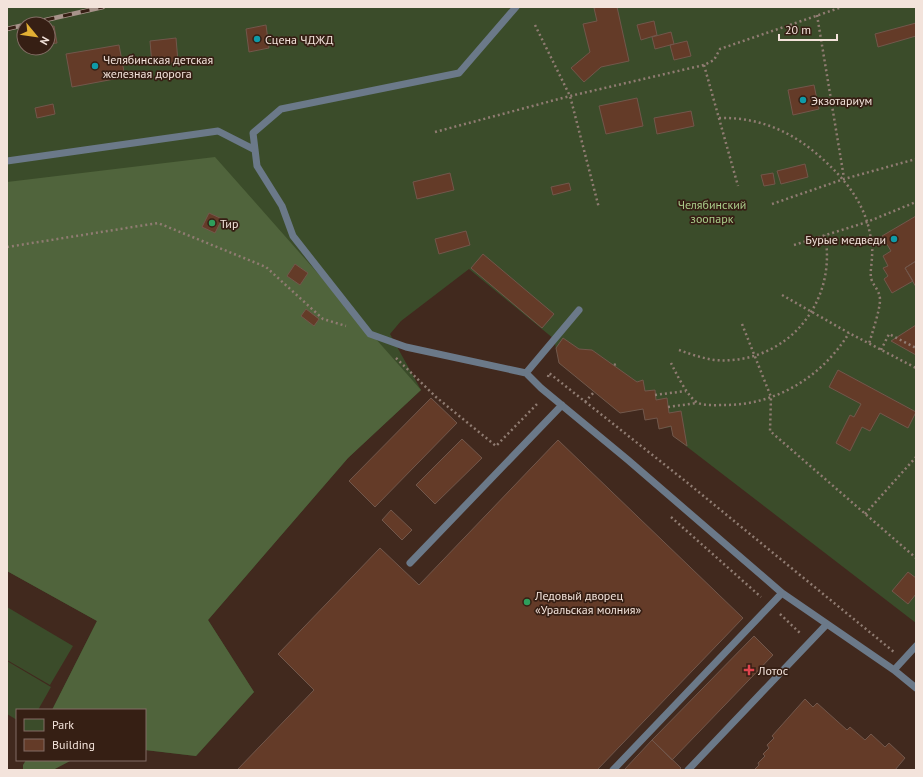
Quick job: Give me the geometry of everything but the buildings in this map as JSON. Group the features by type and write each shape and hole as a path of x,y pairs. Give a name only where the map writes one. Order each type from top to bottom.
{"lane":[{"path":"516,7 459,73 281,109 253,133 257,166 282,206 293,236 370,334 406,347 526,373 782,593 894,670 916,688"},
{"path":"7,161 218,131 255,150"},
{"path":"526,373 579,310"},
{"path":"410,564 562,405"},
{"path":"613,770 782,593"},
{"path":"688,770 827,624"},
{"path":"894,670 916,646"}],"path":[{"path":"435,132 570,96 704,65 714,60 720,49 842,7"},
{"path":"817,15 844,179"},
{"path":"535,25 570,96 599,208"},
{"path":"704,65 738,186"},
{"path":"719,118 748,120 772,126 794,136 814,150 844,179 858,202 867,222 872,254 871,278 879,290 880,300 869,344"},
{"path":"772,204 844,179 916,159"},
{"path":"794,245 867,222 916,202"},
{"path":"7,248 158,223 266,267 323,319 370,334"},
{"path":"679,350 698,357 714,360 736,359 755,355 774,347 788,338 812,312 822,292 827,259 825,236"},
{"path":"782,295 869,344 916,368"},
{"path":"742,324 771,397 770,430 916,558"},
{"path":"668,407 698,403 739,405 785,392 806,380 821,368 841,346 849,333"},
{"path":"881,350 889,334 916,348"},
{"path":"392,355 436,397 496,446 540,401 554,413"},
{"path":"670,363 686,391 698,403"},
{"path":"544,390 549,374 696,490 904,660"},
{"path":"655,395 686,391"},
{"path":"585,402 594,392"},
{"path":"865,514 916,456"},
{"path":"665,512 771,605 810,643"}],"green space":[{"name":"Челябинский зоопарк","path":"7,7 916,7 916,623 673,436 671,427 659,429 657,418 643,409 620,413 559,363 554,339 469,269 401,321 390,334 421,390 348,458 208,620 254,692 196,756 146,750 146,709 53,709 97,621 7,571"},
{"path":"215,157 421,390 348,458 208,620 254,692 196,756 146,750 146,709 53,709 97,621 7,571 7,182"},
{"path":"7,607 73,646 50,685 7,660"},
{"path":"7,661 51,687 39,709 16,709 16,719 7,714"},
{"path":"25,761 70,761 53,770 23,770 23,765"}],"railway":[{"path":"56,18 103,7"},
{"path":"7,29 16,27"}],"place":[{"name":"Сцена ЧДЖД","path":"257,39"},
{"name":"Челябинская детская железная дорога","path":"95,66"},
{"name":"Экзотариум","path":"803,100"},
{"name":"Тир","path":"212,223"},
{"name":"Бурые медведи","path":"894,239"},
{"name":"Ледовый дворец «Уральская молния»","path":"527,602"},
{"name":"Лотос","path":"749,670"}]}
